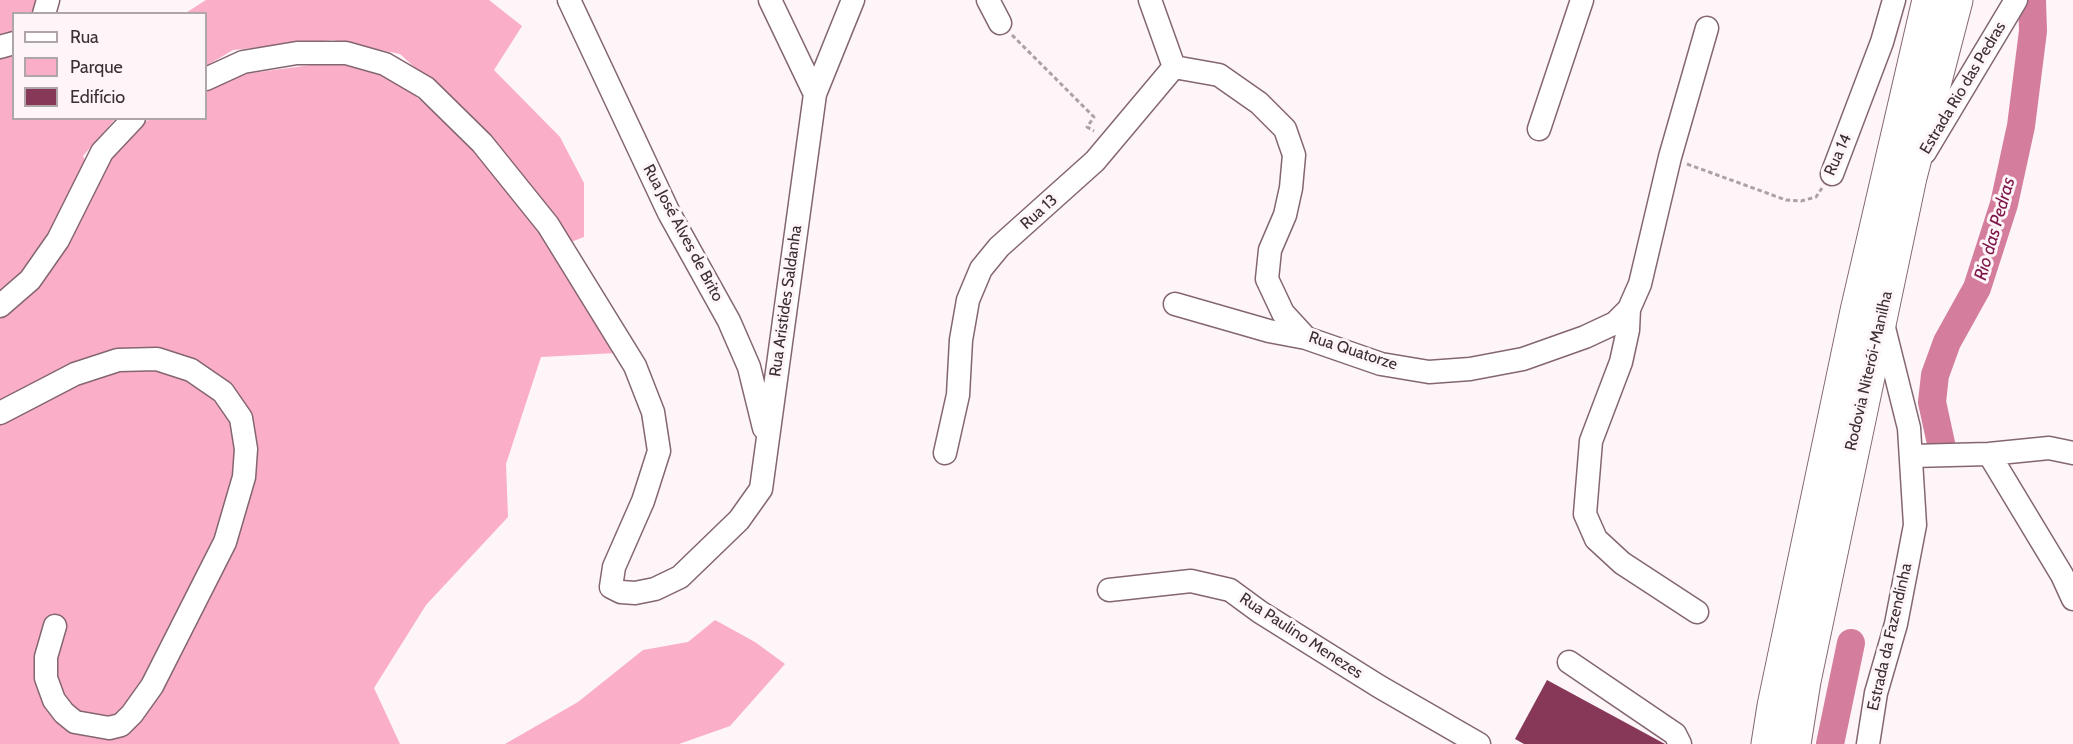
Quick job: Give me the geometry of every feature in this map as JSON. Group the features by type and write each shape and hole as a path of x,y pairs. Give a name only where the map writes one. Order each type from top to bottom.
{"highway":[{"name":"Rodovia Niterói-Manilha","path":"1768,744 1857,311 1929,0"},
{"name":"Rodovia Niterói-Manilha","path":"1794,744 1804,681 1841,498 1882,318 1910,177 1956,0"}],"street":[{"name":"Rua José Alves de Brito","path":"569,0 669,213 729,321 749,367 767,439"},
{"path":"770,0 815,94"},
{"name":"Rua Aristides Saldanha","path":"207,79 243,62 297,53 346,53 385,64 426,88 482,143 548,225 635,366 653,412 660,451 643,501 614,567 611,587 621,592 635,593 656,590 680,577 739,520 761,489 815,94 853,0"},
{"path":"988,0 1000,23"},
{"path":"1150,0 1174,67"},
{"path":"1539,129 1582,0"},
{"name":"Rua 14","path":"1832,174 1882,42 1894,0"},
{"name":"Estrada Rio das Pedras","path":"1910,177 2016,0"},
{"name":"Rua Quatorze","path":"1174,67 1219,75 1259,103 1285,129 1294,155 1292,188 1285,215 1270,250 1267,279 1283,312 1306,338 1382,364 1429,372 1470,369 1523,359 1586,337 1615,322 1629,309 1640,284 1670,157 1707,28"},
{"name":"Rua 13","path":"945,453 956,404 961,340 968,300 981,268 999,248 1095,161 1174,67"},
{"path":"0,306 36,272 58,240 102,152 132,120"},
{"path":"1175,303 1269,331 1306,338"},
{"path":"1629,309 1628,330 1621,362 1591,441 1585,514 1596,539 1622,563 1697,612"},
{"name":"Estrada da Fazendinha","path":"1868,744 1876,693 1896,624 1915,525 1912,456 1902,393 1882,318"},
{"path":"0,413 75,374 118,360 158,359 191,370 223,392 241,418 246,449 244,477 225,542 152,686 121,725 109,728 75,722 54,700 46,678 46,657 55,626"},
{"path":"1912,456 1989,454 2049,448 2073,453"},
{"path":"1989,454 2062,575 2073,599"},
{"name":"Rua Paulino Menezes","path":"1109,590 1191,581 1230,590 1260,612 1380,687 1479,744"},
{"path":"1569,662 1675,734 1680,744"}],"path":[{"path":"1000,23 1094,117 1087,127 1094,132 1098,127"},
{"name":"Rua 14","path":"1670,157 1723,179 1786,200 1802,201 1815,197 1832,174"}],"green space":[{"path":"0,0 42,0 52,12 12,12 12,120 114,120 83,156 96,182 133,127 149,120 207,120 207,90 237,75 333,62 398,80 483,157 558,255 616,353 541,357 506,464 508,517 426,605 374,688 400,744 0,744"},
{"path":"206,0 489,0 522,26 494,70 560,137 584,183 584,237 571,242 486,133 400,54 333,40 233,50 207,65 207,12 187,12"},
{"path":"715,620 755,642 785,664 730,726 679,744 505,744 578,702 643,650 688,642"}],"building":[{"path":"1547,680 1665,744 1524,744 1515,739"}],"waterway":[{"name":"Rio das Pedras","path":"1942,448 1932,402 1935,375 1947,342 1977,288 2004,204 2021,126 2033,31 2032,0"},
{"path":"1830,744 1851,643"}]}
